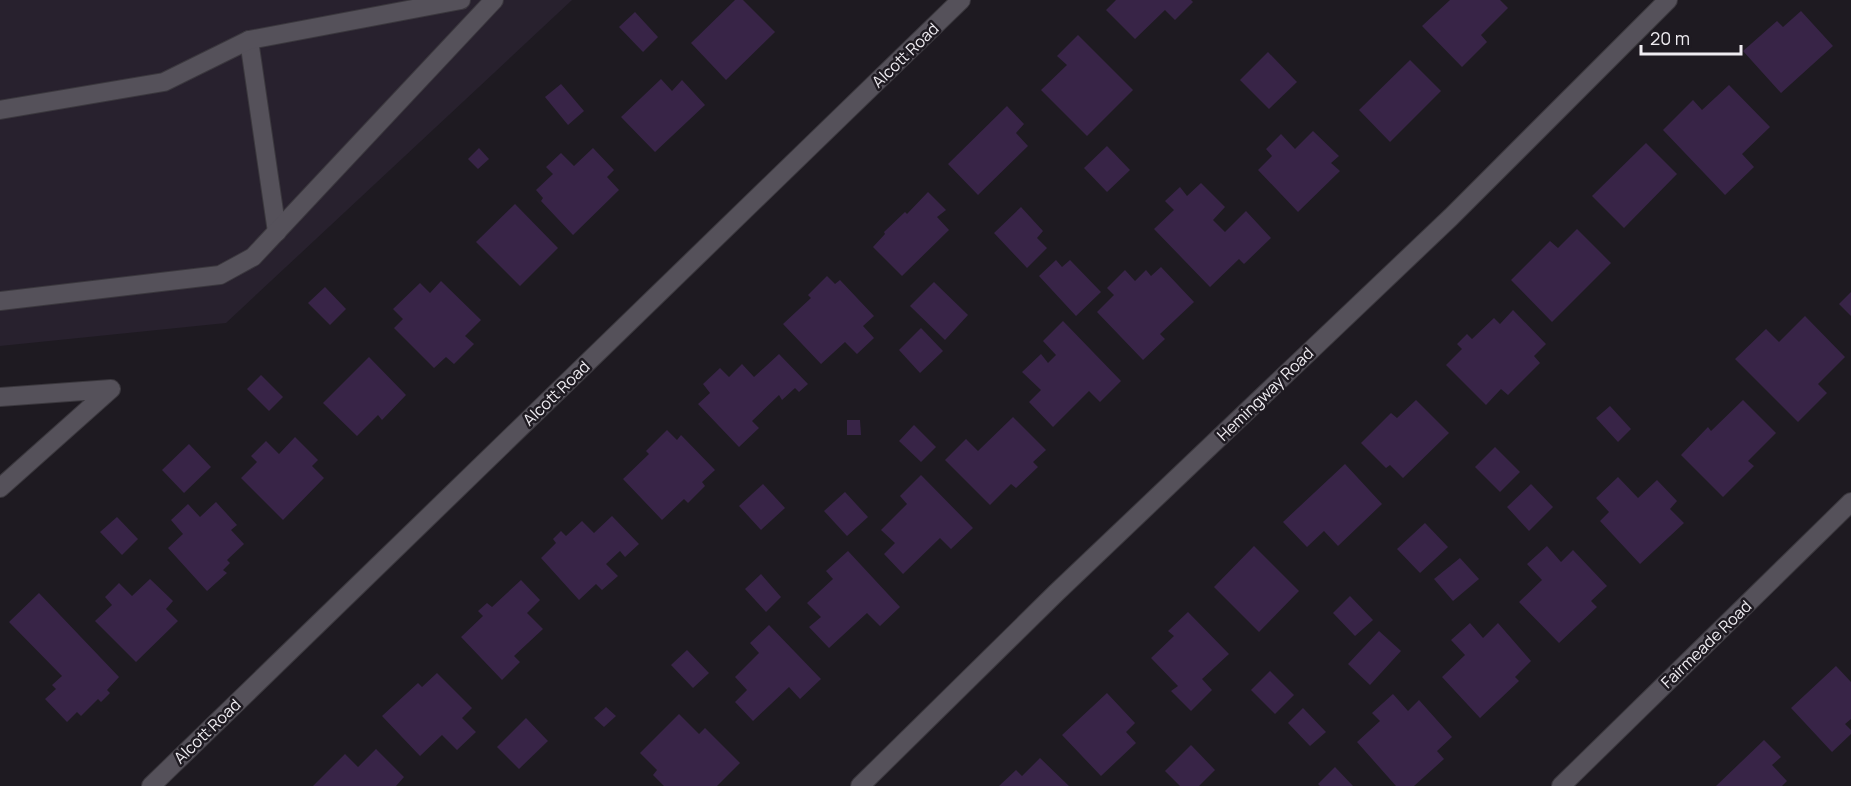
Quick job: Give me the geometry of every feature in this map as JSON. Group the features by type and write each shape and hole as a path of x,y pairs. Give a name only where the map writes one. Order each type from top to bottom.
{"street":[{"path":"0,301 220,274 254,257 494,0"},
{"name":"Alcott Road","path":"151,786 961,0"},
{"name":"Hemingway Road","path":"860,786 1064,584 1451,217 1668,0"},
{"path":"0,110 164,82 249,40 450,1"},
{"path":"249,40 277,232"},
{"path":"0,397 111,389 0,488"},
{"name":"Fairmeade Road","path":"1561,786 1851,502"}],"shaded area":[{"path":"0,0 572,0 226,323 0,346"}],"building":[{"path":"735,0 743,0 775,32 726,80 691,43"},
{"path":"1116,0 1191,0 1193,2 1175,20 1165,10 1135,39 1106,10"},
{"path":"1450,0 1500,0 1508,8 1481,35 1487,42 1462,67 1422,26"},
{"path":"1801,11 1833,46 1781,93 1743,51 1777,21 1783,27"},
{"path":"635,12 658,37 643,52 619,27"},
{"path":"1078,35 1133,90 1087,136 1041,90 1067,65 1057,56"},
{"path":"1268,52 1297,82 1269,109 1240,80"},
{"path":"1410,60 1441,91 1390,142 1359,110"},
{"path":"661,79 672,91 682,80 705,105 655,152 621,117"},
{"path":"561,84 584,111 568,125 545,97"},
{"path":"1729,85 1770,127 1742,154 1754,167 1725,195 1663,130 1693,100 1702,110"},
{"path":"1007,106 1024,124 1016,133 1028,146 978,195 948,164"},
{"path":"1313,131 1339,156 1331,163 1340,171 1298,212 1258,170 1272,156 1266,149 1281,134 1295,149"},
{"path":"1646,143 1677,174 1624,228 1592,196"},
{"path":"1107,146 1130,170 1107,192 1084,168"},
{"path":"479,148 489,159 478,169 468,159"},
{"path":"593,148 614,170 607,177 619,190 573,235 541,201 543,198 536,190 553,174 546,167 561,153 574,166"},
{"path":"1201,183 1225,207 1213,220 1225,232 1246,211 1271,238 1244,264 1239,259 1210,287 1154,229 1174,210 1165,201 1180,187 1187,196"},
{"path":"928,192 946,210 937,217 949,230 902,276 873,247 885,234 884,232 905,212 907,214"},
{"path":"515,204 558,248 520,286 476,242"},
{"path":"1021,207 1043,231 1037,238 1047,248 1027,268 994,233"},
{"path":"1577,229 1611,263 1552,322 1511,280 1550,241 1558,248"},
{"path":"1056,260 1062,267 1070,260 1101,292 1076,316 1039,276"},
{"path":"1161,267 1194,302 1160,334 1165,339 1143,360 1097,312 1114,295 1107,288 1125,270 1135,281 1146,270 1151,276"},
{"path":"827,276 835,284 840,280 874,316 863,326 874,338 857,354 845,342 821,364 783,324 811,298 808,295"},
{"path":"441,281 481,320 465,336 474,344 454,364 446,357 434,368 394,328 403,319 393,309 420,283 430,293"},
{"path":"934,282 968,315 945,340 910,306"},
{"path":"325,287 346,309 330,325 308,303"},
{"path":"1851,292 1851,316 1839,304"},
{"path":"1513,310 1546,344 1534,356 1540,363 1508,395 1501,389 1486,405 1446,365 1462,349 1457,344 1467,334 1472,339 1494,318 1500,324"},
{"path":"1805,316 1845,357 1818,384 1827,393 1798,422 1735,359 1766,329 1779,342"},
{"path":"1063,321 1121,381 1100,402 1089,391 1053,427 1029,402 1041,390 1022,372 1041,354 1048,363 1056,355 1043,341"},
{"path":"921,328 943,351 920,373 899,350"},
{"path":"779,354 808,384 799,392 795,388 782,400 779,395 752,421 759,428 739,447 698,404 710,393 703,384 720,368 729,377 742,364 754,377"},
{"path":"369,357 406,395 382,420 378,415 357,436 323,403"},
{"path":"261,375 283,397 269,411 247,389"},
{"path":"1416,400 1449,433 1403,478 1390,465 1386,468 1361,443 1391,413 1397,418"},
{"path":"1743,400 1776,433 1748,461 1754,466 1723,497 1681,455 1708,427 1711,431"},
{"path":"1610,406 1631,429 1618,442 1596,418"},
{"path":"1013,417 1046,450 1033,462 1038,467 1016,488 1011,484 990,505 945,460 966,439 978,451"},
{"path":"847,420 860,420 861,435 847,435"},
{"path":"914,425 936,447 921,462 899,441"},
{"path":"667,430 677,440 681,435 715,470 702,482 705,486 688,503 684,499 662,520 623,479 649,454 646,451"},
{"path":"295,437 318,460 312,466 324,478 283,520 241,478 257,462 251,456 266,441 279,454"},
{"path":"189,444 211,467 184,493 162,470"},
{"path":"1495,447 1520,472 1500,492 1475,467"},
{"path":"1345,464 1382,504 1338,546 1324,531 1307,547 1283,522"},
{"path":"921,475 973,528 951,549 940,538 903,574 884,554 895,543 881,530 907,504 900,496"},
{"path":"1618,477 1638,498 1657,480 1677,501 1670,509 1684,523 1640,564 1600,521 1609,512 1596,498"},
{"path":"763,484 785,508 761,530 739,506"},
{"path":"1531,484 1553,507 1529,531 1507,507"},
{"path":"845,492 868,517 847,536 824,511"},
{"path":"216,502 237,525 231,530 244,544 227,560 230,563 223,570 227,573 207,591 168,548 183,534 171,520 188,504 200,517"},
{"path":"612,516 639,544 625,557 620,551 606,564 618,576 602,590 596,584 579,600 541,558 556,543 553,539 561,531 566,536 582,521 594,533"},
{"path":"117,517 138,539 122,555 100,532"},
{"path":"1425,523 1448,547 1420,573 1397,549"},
{"path":"1254,546 1299,591 1259,632 1214,587"},
{"path":"1547,546 1561,562 1573,550 1607,586 1591,601 1597,607 1559,643 1519,602 1542,580 1527,564"},
{"path":"848,551 900,607 880,626 867,613 829,648 809,627 821,617 807,603 833,579 826,571"},
{"path":"1460,558 1479,579 1453,601 1434,579"},
{"path":"761,574 781,597 766,612 745,589"},
{"path":"150,579 173,601 166,609 178,621 136,662 95,621 112,605 105,597 119,583 132,596"},
{"path":"521,580 540,600 527,613 543,629 514,656 520,662 502,680 461,637 483,616 478,611 487,603 492,607"},
{"path":"39,593 119,677 107,690 110,693 101,702 98,699 81,716 77,712 67,722 45,699 56,689 52,685 62,676 9,622"},
{"path":"1350,596 1373,620 1355,636 1333,613"},
{"path":"1188,612 1229,654 1202,679 1212,690 1191,711 1171,691 1178,686 1151,658 1174,636 1168,631"},
{"path":"1470,623 1483,638 1498,623 1531,661 1515,677 1519,681 1480,718 1442,677 1465,655 1451,640"},
{"path":"769,625 821,679 800,699 789,687 753,721 735,702 747,690 735,677 759,653 750,643"},
{"path":"1379,631 1401,651 1370,685 1348,664"},
{"path":"687,650 709,673 693,688 671,665"},
{"path":"1836,666 1851,682 1851,719 1845,724 1851,730 1851,734 1832,752 1791,708"},
{"path":"1270,671 1294,695 1275,714 1251,690"},
{"path":"437,673 472,708 462,718 476,732 457,750 442,735 420,756 382,716 418,683 422,687"},
{"path":"1107,693 1135,723 1126,732 1136,743 1101,776 1062,735"},
{"path":"1393,694 1408,711 1419,700 1452,737 1437,751 1444,759 1414,786 1396,786 1357,742 1380,721 1372,713"},
{"path":"606,707 616,716 604,727 594,718"},
{"path":"1303,708 1326,732 1310,746 1288,723"},
{"path":"679,714 699,734 705,728 740,763 717,786 664,786 653,775 657,770 640,753"},
{"path":"526,718 548,741 519,769 497,747"},
{"path":"1764,740 1781,757 1772,765 1787,781 1782,786 1716,786"},
{"path":"1191,745 1215,770 1199,786 1180,786 1165,771"},
{"path":"376,749 404,777 396,786 313,786 345,754 358,767"},
{"path":"1040,758 1069,786 999,786 1016,770 1022,776"},
{"path":"1335,767 1353,786 1320,786 1318,784"}]}
